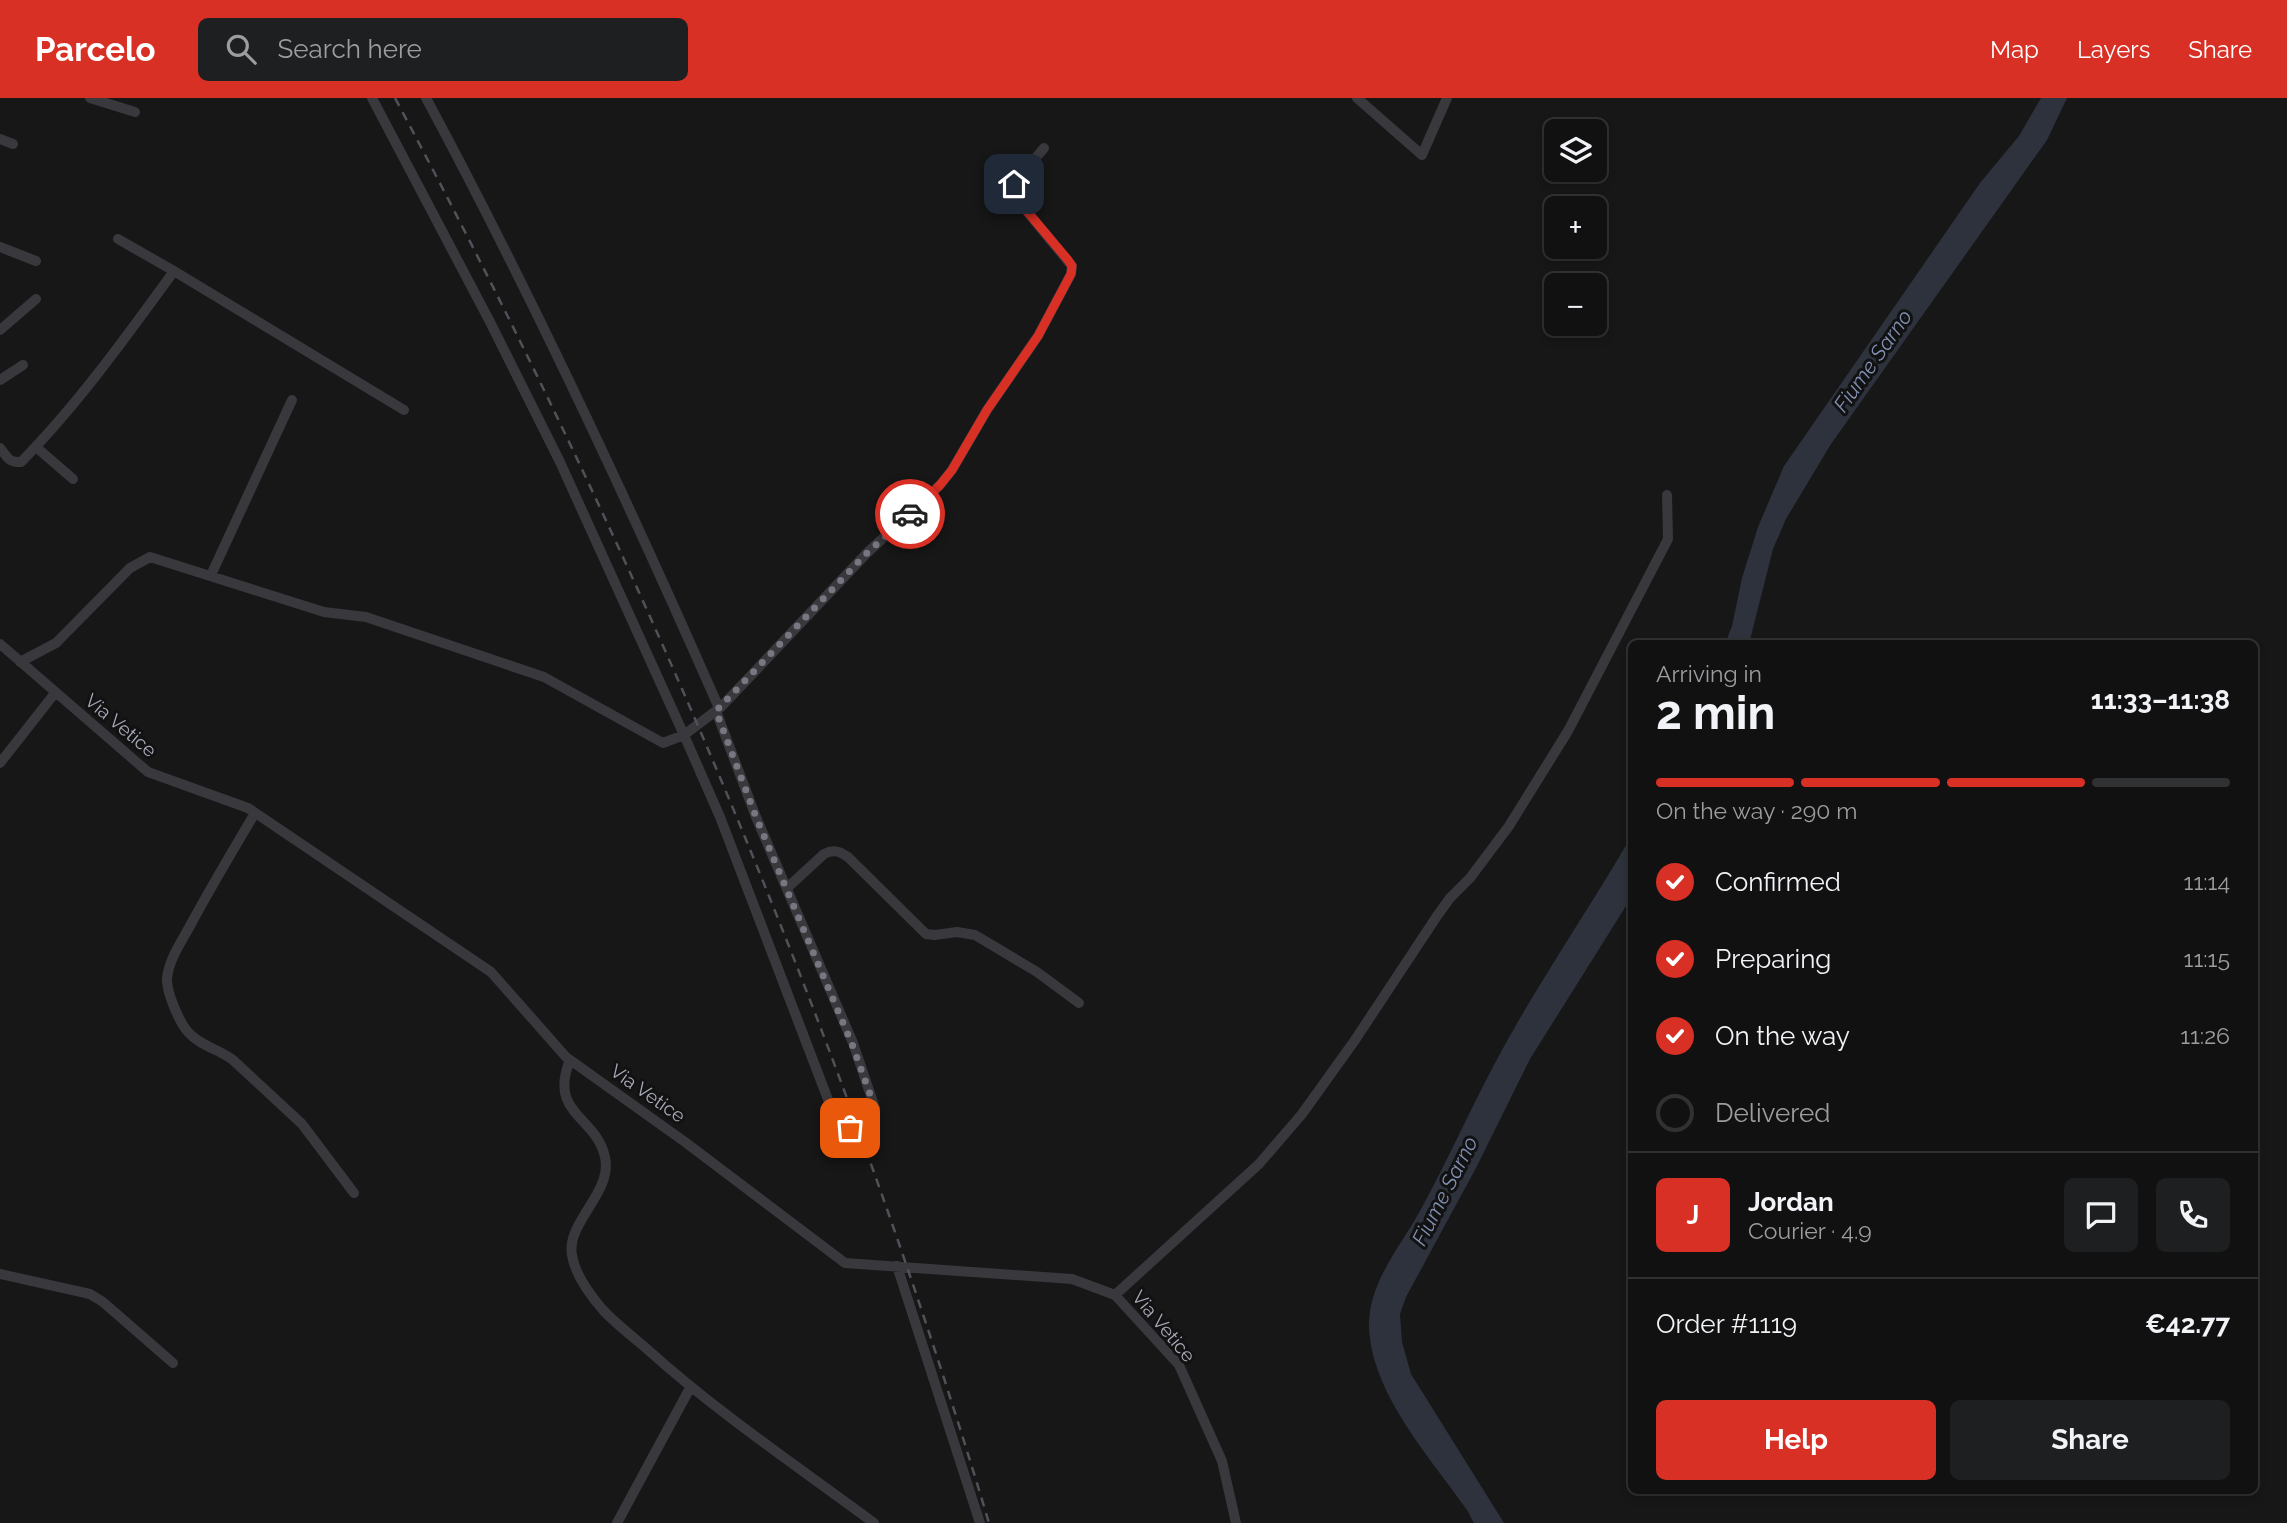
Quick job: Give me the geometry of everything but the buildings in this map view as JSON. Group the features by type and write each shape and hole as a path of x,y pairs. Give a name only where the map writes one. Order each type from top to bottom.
{"street":[{"path":"90,98 135,112"},
{"path":"372,98 560,462 720,817 832,1110 839,1123 850,1128 870,1121 875,1108 852,1044 756,817 717,710 653,559 570,381 473,185 426,98"},
{"path":"1357,98 1422,155 1447,98"},
{"path":"0,139 13,144"},
{"path":"20,662 56,643 131,568 150,557 324,611 366,617 544,677 663,743 684,735 717,710 867,553 940,485 1038,336 1071,274 1072,266 1015,197 1013,191 1014,184 1044,148"},
{"path":"118,239 404,410"},
{"path":"0,247 36,261"},
{"path":"0,448 10,462 14,463 21,462 36,447 111,358 174,271"},
{"path":"0,330 36,299"},
{"path":"0,380 23,365"},
{"path":"211,575 292,400"},
{"path":"36,447 73,479"},
{"path":"1115,1295 1259,1164 1302,1114 1450,898 1470,878 1509,826 1568,731 1668,539 1667,495"},
{"name":"Via Vetice","path":"0,644 148,772 248,808 491,972 570,1060 685,1142 845,1263 1072,1279 1115,1295 1179,1366 1222,1461 1236,1523"},
{"path":"0,763 55,693"},
{"path":"256,813 223,865 176,950 167,975 167,986 189,1034 205,1046 233,1060 302,1125 354,1193"},
{"path":"787,888 824,854 830,850 839,851 926,934 957,932 975,935 1037,972 1079,1003"},
{"path":"570,1060 563,1082 565,1094 601,1146 606,1165 596,1197 573,1240 572,1259 590,1294 604,1311 690,1388 874,1523"},
{"path":"897,1266 980,1523"},
{"path":"0,1274 90,1294 103,1302 173,1363"},
{"path":"617,1523 690,1388"}],"water":[{"name":"Fiume Sarno","path":"2041,98 2067,98 2047,140 1831,444 1786,519 1773,549 1750,640 1727,640 1758,527 1784,466 1980,183 2019,136"},
{"name":"Fiume Sarno","path":"1628,842 1628,903 1530,1059 1476,1168 1406,1297 1400,1314 1402,1342 1411,1374 1504,1523 1474,1523 1404,1423 1391,1399 1372,1350 1370,1309 1387,1265 1431,1191 1481,1090 1533,996"}],"railway":[{"path":"395,98 570,443 651,618 728,796 800,975 868,1156 931,1338 989,1523"}],"way so far":[{"path":"850,1128 870,1121 875,1108 852,1044 756,817 716,711 867,553 910,514"}],"route":[{"path":"910,514 952,470 987,410 1038,336 1071,274 1072,266 1068,260 1015,197 1014,184"}]}
